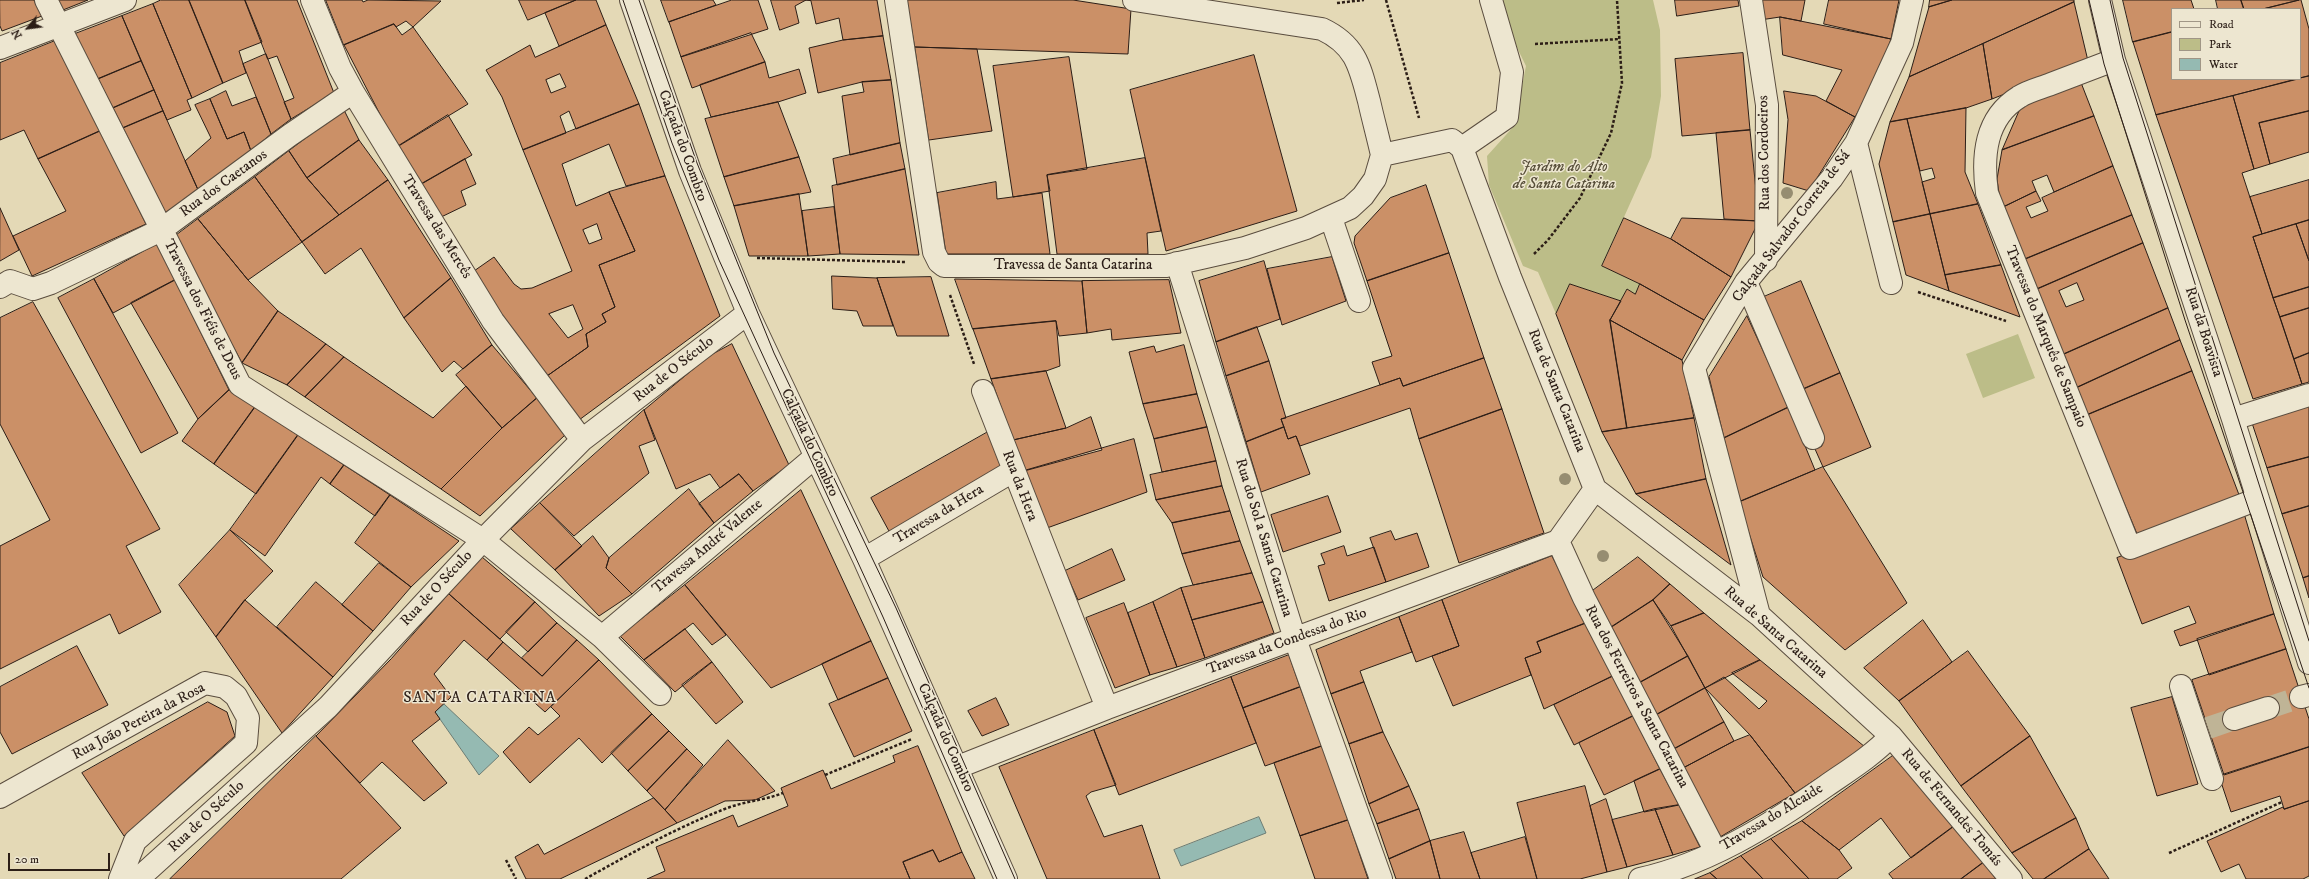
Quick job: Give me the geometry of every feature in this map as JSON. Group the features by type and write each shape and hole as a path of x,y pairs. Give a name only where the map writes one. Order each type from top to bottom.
{"street":[{"name":"Travessa dos Fiéis de Deus","path":"46,0 240,385 483,540"},
{"path":"0,48 125,0"},
{"name":"Travessa das Mercês","path":"312,0 340,68 353,92 493,321 582,440"},
{"name":"Calçada do Combro","path":"631,0 690,171 724,258 748,313 864,559 958,767 1006,879"},
{"path":"896,0 934,252 939,262"},
{"path":"1134,0 1322,29 1335,35 1345,43 1360,66 1382,155 1452,140 1462,148 1507,117 1512,72 1491,0"},
{"name":"Rua dos Cordoeiros","path":"1751,0 1767,105 1766,260"},
{"name":"Calçada Salvador Correia de Sá","path":"1759,615 1694,368 1746,282 1766,260 1832,178 1856,143 1902,43 1912,0"},
{"name":"Rua da Boavista","path":"2100,0 2114,60 2233,419 2309,663"},
{"name":"Travessa do Marquês de Sampaio","path":"2114,60 2021,96 2006,107 1997,119 1986,148 1984,168 1987,193 2130,548 2258,499"},
{"name":"Rua dos Caetanos","path":"0,287 10,281 34,288 51,283 161,230 290,135 353,92"},
{"path":"1856,143 1891,283"},
{"name":"Rua de Santa Catarina","path":"1462,148 1510,277 1595,489 1759,615 1891,736"},
{"name":"Travessa de Santa Catarina","path":"939,262 951,267 1156,266 1177,263 1274,239 1331,218 1350,208 1363,196 1375,179 1382,155"},
{"path":"1331,218 1359,301"},
{"name":"Rua do Sol a Santa Catarina","path":"1177,263 1295,639 1381,879"},
{"path":"1746,282 1813,438"},
{"name":"Rua de O Século","path":"138,879 328,708 483,540 582,440 748,313"},
{"name":"Rua da Hera","path":"983,391 1013,471 1107,708"},
{"path":"2233,419 2309,395"},
{"name":"Travessa André Valente","path":"602,638 815,457"},
{"name":"Travessa da Hera","path":"864,559 1013,471"},
{"path":"1558,541 1595,489"},
{"path":"483,540 602,638 660,694"},
{"name":"Travessa da Condessa do Rio","path":"958,767 1107,708 1558,541"},
{"name":"Rua dos Ferreiros a Santa Catarina","path":"1558,541 1584,598 1716,852"},
{"name":"Rua João Pereira da Rosa","path":"0,797 205,683 225,687 236,696 248,718 246,743 135,841 120,879"},
{"path":"2181,686 2202,730 2212,779"},
{"path":"2234,719 2268,708"},
{"name":"Travessa do Alcaide","path":"1640,879 1675,869 1716,852 1789,812 1876,752 1891,736"},
{"name":"Rua de Fernandes Tomás","path":"1891,736 2011,879"}],"path":[{"path":"1330,3 1364,0"},
{"path":"1386,0 1420,119"},
{"path":"1510,277 1548,240 1580,198 1611,133 1622,83 1617,0"},
{"path":"1550,43 1620,39"},
{"path":"724,258 939,262 983,391"},
{"path":"1891,283 2043,334"},
{"path":"825,774 940,727"},
{"path":"585,879 653,841 731,807 767,799 783,793"},
{"path":"2169,853 2282,802"},
{"path":"506,860 516,879"}],"green space":[{"name":"Jardim do Alto de Santa Catarina","path":"1503,0 1653,0 1660,30 1661,96 1651,157 1602,266 1640,284 1635,294 1627,289 1621,301 1570,284 1556,314 1538,272 1523,266 1489,185 1487,156 1514,126 1526,66 1505,23"},
{"path":"2018,334 2035,378 1983,398 1966,354"}],"water":[{"path":"444,704 499,756 479,775 435,712"},
{"path":"1259,817 1266,833 1181,866 1174,850"}],"building":[{"path":"0,0 34,0 42,16 2,31 0,26"},
{"path":"58,0 88,0 63,10"},
{"path":"161,0 189,0 223,83 192,98 153,4"},
{"path":"189,0 245,0 262,42 239,51 246,73 223,83"},
{"path":"245,0 297,0 334,93 291,119 284,102 294,98 277,56 268,59"},
{"path":"326,0 362,0 363,2 368,0 441,1 413,27 406,21 396,27 394,24 344,45"},
{"path":"519,0 576,0 528,20"},
{"path":"576,0 596,0 606,25 559,46 545,13"},
{"path":"661,0 713,0 716,5 669,22"},
{"path":"732,0 758,0 768,29 681,57 669,22"},
{"path":"771,0 806,0 795,6 799,23 780,30"},
{"path":"806,0 877,0 883,36 843,40 839,18 816,24 811,1"},
{"path":"907,0 1073,0 1131,9 1128,54 915,47"},
{"path":"1675,0 1738,0 1739,6 1677,16"},
{"path":"1759,0 1805,0 1801,21 1780,17 1760,20"},
{"path":"1829,0 1899,0 1891,39 1824,24"},
{"path":"1930,0 1952,0 1929,7"},
{"path":"1952,0 2074,0 2074,2 1909,77 1929,7"},
{"path":"2123,0 2191,0 2194,8 2171,8 2171,32 2133,42"},
{"path":"2216,0 2241,0 2244,8 2218,8"},
{"path":"2241,0 2299,0 2267,8 2244,8"},
{"path":"2301,0 2309,29 2309,76 2301,78 2301,8 2267,8"},
{"path":"2074,2 2088,61 1992,99 1983,44"},
{"path":"153,4 192,98 187,100 191,110 167,120 122,16"},
{"path":"122,16 141,61 98,79 75,34"},
{"path":"1780,17 1891,39 1878,77 1855,117 1826,101 1842,70 1783,55"},
{"path":"394,24 402,35 413,27 468,104 397,147 344,45"},
{"path":"606,25 639,104 576,129 569,111 560,116 566,133 523,150 502,97 486,70 530,45 535,57","holes":["560,74 566,87 551,93 546,80"]},
{"path":"2171,32 2171,80 2294,80 2156,115 2133,42"},
{"path":"751,33 765,62 692,88 681,57"},
{"path":"883,36 891,80 862,82 818,93 809,48 843,40"},
{"path":"55,41 100,131 38,159 24,130 0,140 0,63"},
{"path":"1983,44 1992,99 1966,108 1890,122 1909,77"},
{"path":"915,47 977,49 992,131 929,140"},
{"path":"1743,53 1750,130 1682,136 1675,59"},
{"path":"266,54 291,119 271,134 243,64"},
{"path":"1254,55 1297,211 1166,251 1130,90"},
{"path":"1069,57 1087,169 1047,175 1050,191 1013,197 993,66"},
{"path":"141,61 154,90 113,108 98,79"},
{"path":"765,62 769,78 799,69 806,93 778,102 711,117 700,85"},
{"path":"2309,76 2309,111 2259,123 2270,164 2254,169 2233,96 2294,80 2301,80 2301,78"},
{"path":"891,80 900,143 850,155 842,96 864,92 862,82"},
{"path":"2080,80 2094,116 2002,150 2022,104"},
{"path":"154,90 163,111 123,128 113,108"},
{"path":"226,91 232,106 256,97 271,134 251,151 244,132 227,139 210,99"},
{"path":"1784,91 1816,96 1855,117 1809,191 1783,183 1788,120"},
{"path":"2233,96 2254,169 2242,173 2262,234 2253,237 2302,384 2253,399 2156,115"},
{"path":"210,99 227,139 244,132 251,151 199,192 185,161 211,138 195,105"},
{"path":"778,102 799,157 724,177 705,119"},
{"path":"639,104 665,176 626,186 609,144 562,164 576,206 609,192 635,251 599,265 615,307 602,314 606,322 586,334 588,347 547,376 506,321 474,271 494,257 514,284 521,289 532,288 572,271 523,150","holes":["597,224 602,239 589,244 583,230","573,305 583,329 568,338 549,314"]},
{"path":"1966,108 1965,172 1978,204 1930,214 1922,182 1935,178 1932,168 1920,171 1907,119"},
{"path":"344,110 359,140 307,178 289,151"},
{"path":"163,111 199,192 166,214 123,128"},
{"path":"2309,111 2309,152 2270,164 2259,123"},
{"path":"448,115 472,155 418,186 397,147"},
{"path":"2094,116 2113,166 2054,192 2047,175 2032,181 2036,191 2001,208 1997,179 2002,150"},
{"path":"1907,119 1930,214 1893,222 1879,164 1890,122"},
{"path":"1750,130 1759,221 1724,219 1716,133"},
{"path":"100,131 146,224 32,276 13,236 66,211 38,159"},
{"path":"359,140 388,180 339,215 307,178"},
{"path":"900,143 905,169 837,185 833,159"},
{"path":"289,151 307,178 339,215 302,242 255,177"},
{"path":"799,157 811,192 734,206 724,177"},
{"path":"1145,158 1161,231 1147,233 1148,254 1057,254 1047,175"},
{"path":"465,159 476,184 461,191 466,205 437,219 418,186"},
{"path":"2113,166 2132,215 2023,260 2001,208 2036,191 2041,201 2026,207 2031,218 2048,211 2042,198"},
{"path":"905,169 919,255 840,254 832,186"},
{"path":"665,176 720,316 579,420 547,376 588,347 586,334 606,322 602,314 615,307 599,265 635,251 609,192"},
{"path":"255,177 302,242 248,280 198,219"},
{"path":"388,180 451,278 404,318 361,248 325,274 302,242"},
{"path":"2309,180 2309,220 2262,234 2250,197"},
{"path":"996,182 997,199 1042,193 1050,254 946,254 937,193"},
{"path":"1426,185 1449,253 1367,281 1354,243 1355,236 1390,198"},
{"path":"799,194 808,256 749,256 734,206"},
{"path":"1978,204 2001,265 1945,275 1930,214"},
{"path":"834,207 840,254 808,256 802,211"},
{"path":"0,208 19,250 0,261"},
{"path":"1930,214 1949,291 1906,275 1893,222"},
{"path":"2132,215 2143,243 2035,290 2023,260"},
{"path":"1624,218 1671,239 1731,277 1704,320 1640,284 1602,266"},
{"path":"1682,218 1759,221 1731,277 1671,239"},
{"path":"198,219 248,280 278,311 242,363 174,237"},
{"path":"2309,220 2309,261 2296,224"},
{"path":"2296,224 2309,261 2309,287 2273,298 2253,237"},
{"path":"2143,243 2168,308 2062,355 2035,290","holes":["2077,283 2084,300 2066,307 2059,291"]},
{"path":"157,244 175,280 113,313 94,279"},
{"path":"1449,253 1484,358 1403,386 1400,378 1380,385 1372,362 1392,356 1367,281"},
{"path":"1332,257 1346,301 1282,325 1267,269"},
{"path":"1264,261 1280,319 1216,342 1199,281"},
{"path":"2001,265 2020,317 1949,291 1945,275"},
{"path":"832,276 877,278 893,326 863,326 857,311 833,309"},
{"path":"931,277 949,336 897,336 877,278"},
{"path":"451,278 492,345 463,369 454,361 442,372 404,318"},
{"path":"94,279 178,433 141,453 58,298"},
{"path":"955,279 1082,281 1087,333 1059,336 1056,321 973,329"},
{"path":"175,280 229,390 198,419 131,303"},
{"path":"1169,280 1181,333 1112,340 1111,329 1087,333 1082,281"},
{"path":"1801,281 1840,373 1799,391 1759,299"},
{"path":"1570,284 1621,301 1610,320 1627,428 1602,432 1556,314"},
{"path":"1640,284 1704,320 1682,360 1610,320 1627,289 1635,294"},
{"path":"2309,287 2309,308 2280,317 2273,298"},
{"path":"33,302 160,529 126,546 161,612 119,634 110,614 0,669 0,546 50,520 0,424 0,318"},
{"path":"2168,308 2180,340 2076,388 2062,355"},
{"path":"2309,308 2309,353 2294,359 2280,317"},
{"path":"278,311 326,344 287,385 242,363"},
{"path":"1747,316 1789,407 1724,438 1709,377"},
{"path":"1610,320 1682,360 1694,418 1627,428"},
{"path":"1056,321 1060,366 1046,371 991,379 973,329"},
{"path":"1257,327 1269,361 1226,376 1216,342"},
{"path":"2180,340 2192,371 2087,415 2076,388"},
{"path":"326,344 344,357 305,397 287,385"},
{"path":"732,344 789,465 753,491 739,474 720,488 710,474 676,489 644,410 709,356"},
{"path":"492,345 537,398 502,428 456,375"},
{"path":"1184,345 1197,394 1143,404 1129,352 1154,346 1156,352"},
{"path":"2309,353 2309,382 2302,384 2294,359"},
{"path":"344,357 433,418 466,386 502,428 441,489 305,397"},
{"path":"1484,358 1502,409 1419,439 1410,408 1300,446 1296,436 1288,439 1281,419 1400,378 1403,386"},
{"path":"1269,361 1286,418 1281,419 1284,427 1246,442 1226,376"},
{"path":"1046,371 1066,428 1013,440 991,379"},
{"path":"2192,371 2241,500 2140,541 2087,415"},
{"path":"1840,373 1871,447 1823,467 1815,449 1822,446 1799,391"},
{"path":"229,390 255,407 214,464 182,441 198,419"},
{"path":"1197,394 1207,427 1154,439 1143,404"},
{"path":"537,398 566,434 480,516 441,489 502,428"},
{"path":"2309,404 2309,457 2267,468 2252,423"},
{"path":"255,407 298,435 256,494 214,464"},
{"path":"1789,407 1815,470 1739,502 1724,438"},
{"path":"1502,409 1544,533 1459,563 1419,439"},
{"path":"644,410 655,440 639,446 649,473 574,536 540,503"},
{"path":"1091,417 1102,450 1024,471 1013,440 1066,428"},
{"path":"1694,418 1706,479 1636,494 1602,432"},
{"path":"1207,427 1216,461 1162,472 1154,439"},
{"path":"1284,427 1288,439 1296,436 1310,474 1261,492 1246,442"},
{"path":"988,432 1004,468 890,533 871,498"},
{"path":"298,435 344,465 330,484 321,477 265,556 230,530"},
{"path":"1134,439 1147,492 1047,528 1024,471"},
{"path":"2309,457 2309,506 2282,514 2267,468"},
{"path":"1216,461 1222,486 1156,500 1150,475"},
{"path":"344,465 390,495 375,516 330,484"},
{"path":"1823,467 1907,603 1845,650 1763,577 1739,502"},
{"path":"739,474 753,491 714,523 699,504"},
{"path":"1706,479 1731,565 1636,494"},
{"path":"1222,486 1230,511 1172,523 1156,500"},
{"path":"689,489 714,523 632,594 606,568 609,558"},
{"path":"801,490 871,641 771,688 685,585"},
{"path":"390,495 459,541 411,587 355,543"},
{"path":"1328,496 1341,532 1283,552 1271,515"},
{"path":"540,503 582,546 555,570 511,529"},
{"path":"2309,506 2309,576 2303,578 2282,514"},
{"path":"2243,510 2274,614 2180,646 2174,631 2196,623 2189,606 2142,624 2117,558"},
{"path":"1230,511 1240,541 1182,554 1172,523"},
{"path":"230,530 273,571 245,600 216,637 179,585"},
{"path":"1391,531 1395,540 1417,533 1429,567 1386,582 1370,538"},
{"path":"593,536 609,558 606,568 632,594 599,616 555,570"},
{"path":"1240,541 1252,573 1193,585 1182,554"},
{"path":"1344,546 1347,556 1374,547 1386,582 1329,601 1318,566 1325,564 1321,554"},
{"path":"1112,549 1125,580 1078,600 1065,571"},
{"path":"1552,556 1586,623 1537,642 1541,652 1525,658 1531,675 1453,706 1432,656 1459,646 1442,600"},
{"path":"482,557 535,602 500,639 449,594"},
{"path":"1638,557 1670,584 1653,600 1610,628 1591,592"},
{"path":"379,563 411,587 373,631 342,605"},
{"path":"1252,573 1263,602 1192,620 1181,588"},
{"path":"2309,576 2309,598 2303,578"},
{"path":"316,582 373,631 333,677 277,627"},
{"path":"1670,584 1704,613 1671,626 1653,600"},
{"path":"685,585 726,635 712,645 693,623 644,660 620,636"},
{"path":"1181,588 1205,658 1177,667 1153,602"},
{"path":"449,594 503,642 487,660 464,640 434,674 451,697 435,712 440,719 412,741 447,783 424,801 382,762 360,783 316,736 391,659"},
{"path":"245,600 333,677 282,733 216,637"},
{"path":"1442,600 1459,646 1416,662 1399,617"},
{"path":"1653,600 1688,656 1639,683 1610,628"},
{"path":"535,602 557,623 528,652 506,632"},
{"path":"1153,602 1177,667 1150,675 1128,613"},
{"path":"1263,602 1274,633 1205,658 1192,620"},
{"path":"1124,603 1150,675 1115,688 1086,618"},
{"path":"1704,613 1760,660 1705,688 1671,626"},
{"path":"2274,614 2286,649 2209,675 2197,639"},
{"path":"1399,617 1412,652 1360,671 1364,682 1331,694 1316,650"},
{"path":"1923,620 1952,662 1899,701 1864,668"},
{"path":"557,623 577,640 542,676 522,658"},
{"path":"1586,623 1613,676 1544,709 1525,658 1541,652 1537,642"},
{"path":"685,629 712,662 675,692 644,660"},
{"path":"577,640 599,660 545,712 487,660 503,642 542,676"},
{"path":"871,641 888,678 838,700 822,664"},
{"path":"77,646 108,705 12,754 0,732 0,687"},
{"path":"2286,649 2309,719 2309,747 2224,775 2192,680"},
{"path":"1968,651 2030,736 1961,786 1899,701"},
{"path":"1289,655 1300,687 1243,708 1231,677"},
{"path":"1688,656 1705,688 1656,715 1639,683"},
{"path":"599,660 652,714 602,763 579,738 530,783 503,752 529,727 538,735 560,716 551,707"},
{"path":"1760,660 1865,747 1795,793 1750,735 1705,688 1724,677 1759,709 1767,701 1732,673"},
{"path":"712,662 743,702 716,724 682,685"},
{"path":"1613,676 1633,716 1574,745 1554,705"},
{"path":"1231,677 1256,743 1119,795 1094,730"},
{"path":"888,678 912,731 854,757 829,704"},
{"path":"1364,682 1383,732 1349,744 1331,694"},
{"path":"1300,687 1322,746 1265,766 1243,708"},
{"path":"1705,688 1724,722 1674,749 1656,715"},
{"path":"2172,697 2198,784 2157,796 2131,708"},
{"path":"996,698 1009,725 982,736 968,711"},
{"path":"208,702 227,712 235,736 124,836 82,773"},
{"path":"652,714 669,731 628,771 611,753"},
{"path":"1633,716 1660,769 1604,795 1579,743"},
{"path":"1724,722 1734,741 1683,768 1674,749"},
{"path":"1094,730 1116,785 1091,792 1086,796 1104,837 1142,825 1160,879 1047,879 999,767"},
{"path":"669,731 687,749 647,791 628,771"},
{"path":"1383,732 1409,786 1369,804 1349,744"},
{"path":"1750,735 1795,793 1720,837 1683,768 1734,741"},
{"path":"316,736 401,828 341,879 170,879"},
{"path":"2030,736 2076,818 2012,853 1961,786"},
{"path":"728,740 775,791 755,800 725,801 677,823 665,810"},
{"path":"918,746 962,852 939,862 933,850 903,862 910,879 647,879 665,871 656,847 733,815 738,827 788,806 781,788 823,770 831,789 895,762 893,756"},
{"path":"1322,746 1348,820 1300,836 1274,763"},
{"path":"2309,747 2309,801 2284,809 2280,796 2231,812 2219,776"},
{"path":"687,749 703,765 665,810 647,791"},
{"path":"1894,755 1957,824 1911,858 1881,818 1839,850 1802,821"},
{"path":"1660,769 1679,805 1644,812 1634,781"},
{"path":"1409,786 1419,809 1377,824 1369,804"},
{"path":"1585,786 1607,872 1580,879 1537,879 1517,803"},
{"path":"654,798 677,823 560,879 526,879 515,857 538,844 544,854"},
{"path":"1606,799 1627,867 1607,872 1590,806"},
{"path":"2309,801 2309,876 2303,879 2246,879 2239,864 2221,872 2207,841 2283,807 2284,809"},
{"path":"1679,805 1700,847 1673,855 1655,809"},
{"path":"1419,809 1430,841 1389,859 1377,824"},
{"path":"1655,809 1673,855 1627,867 1612,820"},
{"path":"2076,818 2089,849 2044,879 2033,879 2012,853"},
{"path":"1348,820 1368,879 1315,879 1300,836"},
{"path":"1802,821 1839,850 1852,868 1837,879 1809,879 1771,839"},
{"path":"1957,824 1984,862 1961,879 1893,879 1889,874"},
{"path":"1464,832 1480,879 1440,879 1430,841"},
{"path":"1525,837 1537,879 1480,879 1471,853"},
{"path":"1771,839 1809,879 1763,879 1741,856"},
{"path":"1430,841 1440,879 1396,879 1389,859"},
{"path":"2089,849 2109,879 2044,879"},
{"path":"933,850 939,862 962,852 975,879 910,879 903,862"},
{"path":"1741,856 1763,879 1717,879 1710,873"},
{"path":"1984,862 1996,879 1961,879"},
{"path":"1710,873 1717,879 1695,879"}],"tunnel":[{"path":"2268,708 2301,697"},
{"path":"2208,728 2234,719"}],"tram line":[{"path":"623,0 672,143 719,260 883,617 997,879"},
{"path":"639,0 697,163 774,353 896,608 1015,879"},
{"path":"2089,0 2104,64 2185,320 2309,688"},
{"path":"2110,0 2123,58 2309,641"}],"district":[{"name":"SANTA CATARINA","path":"480,699"}]}
